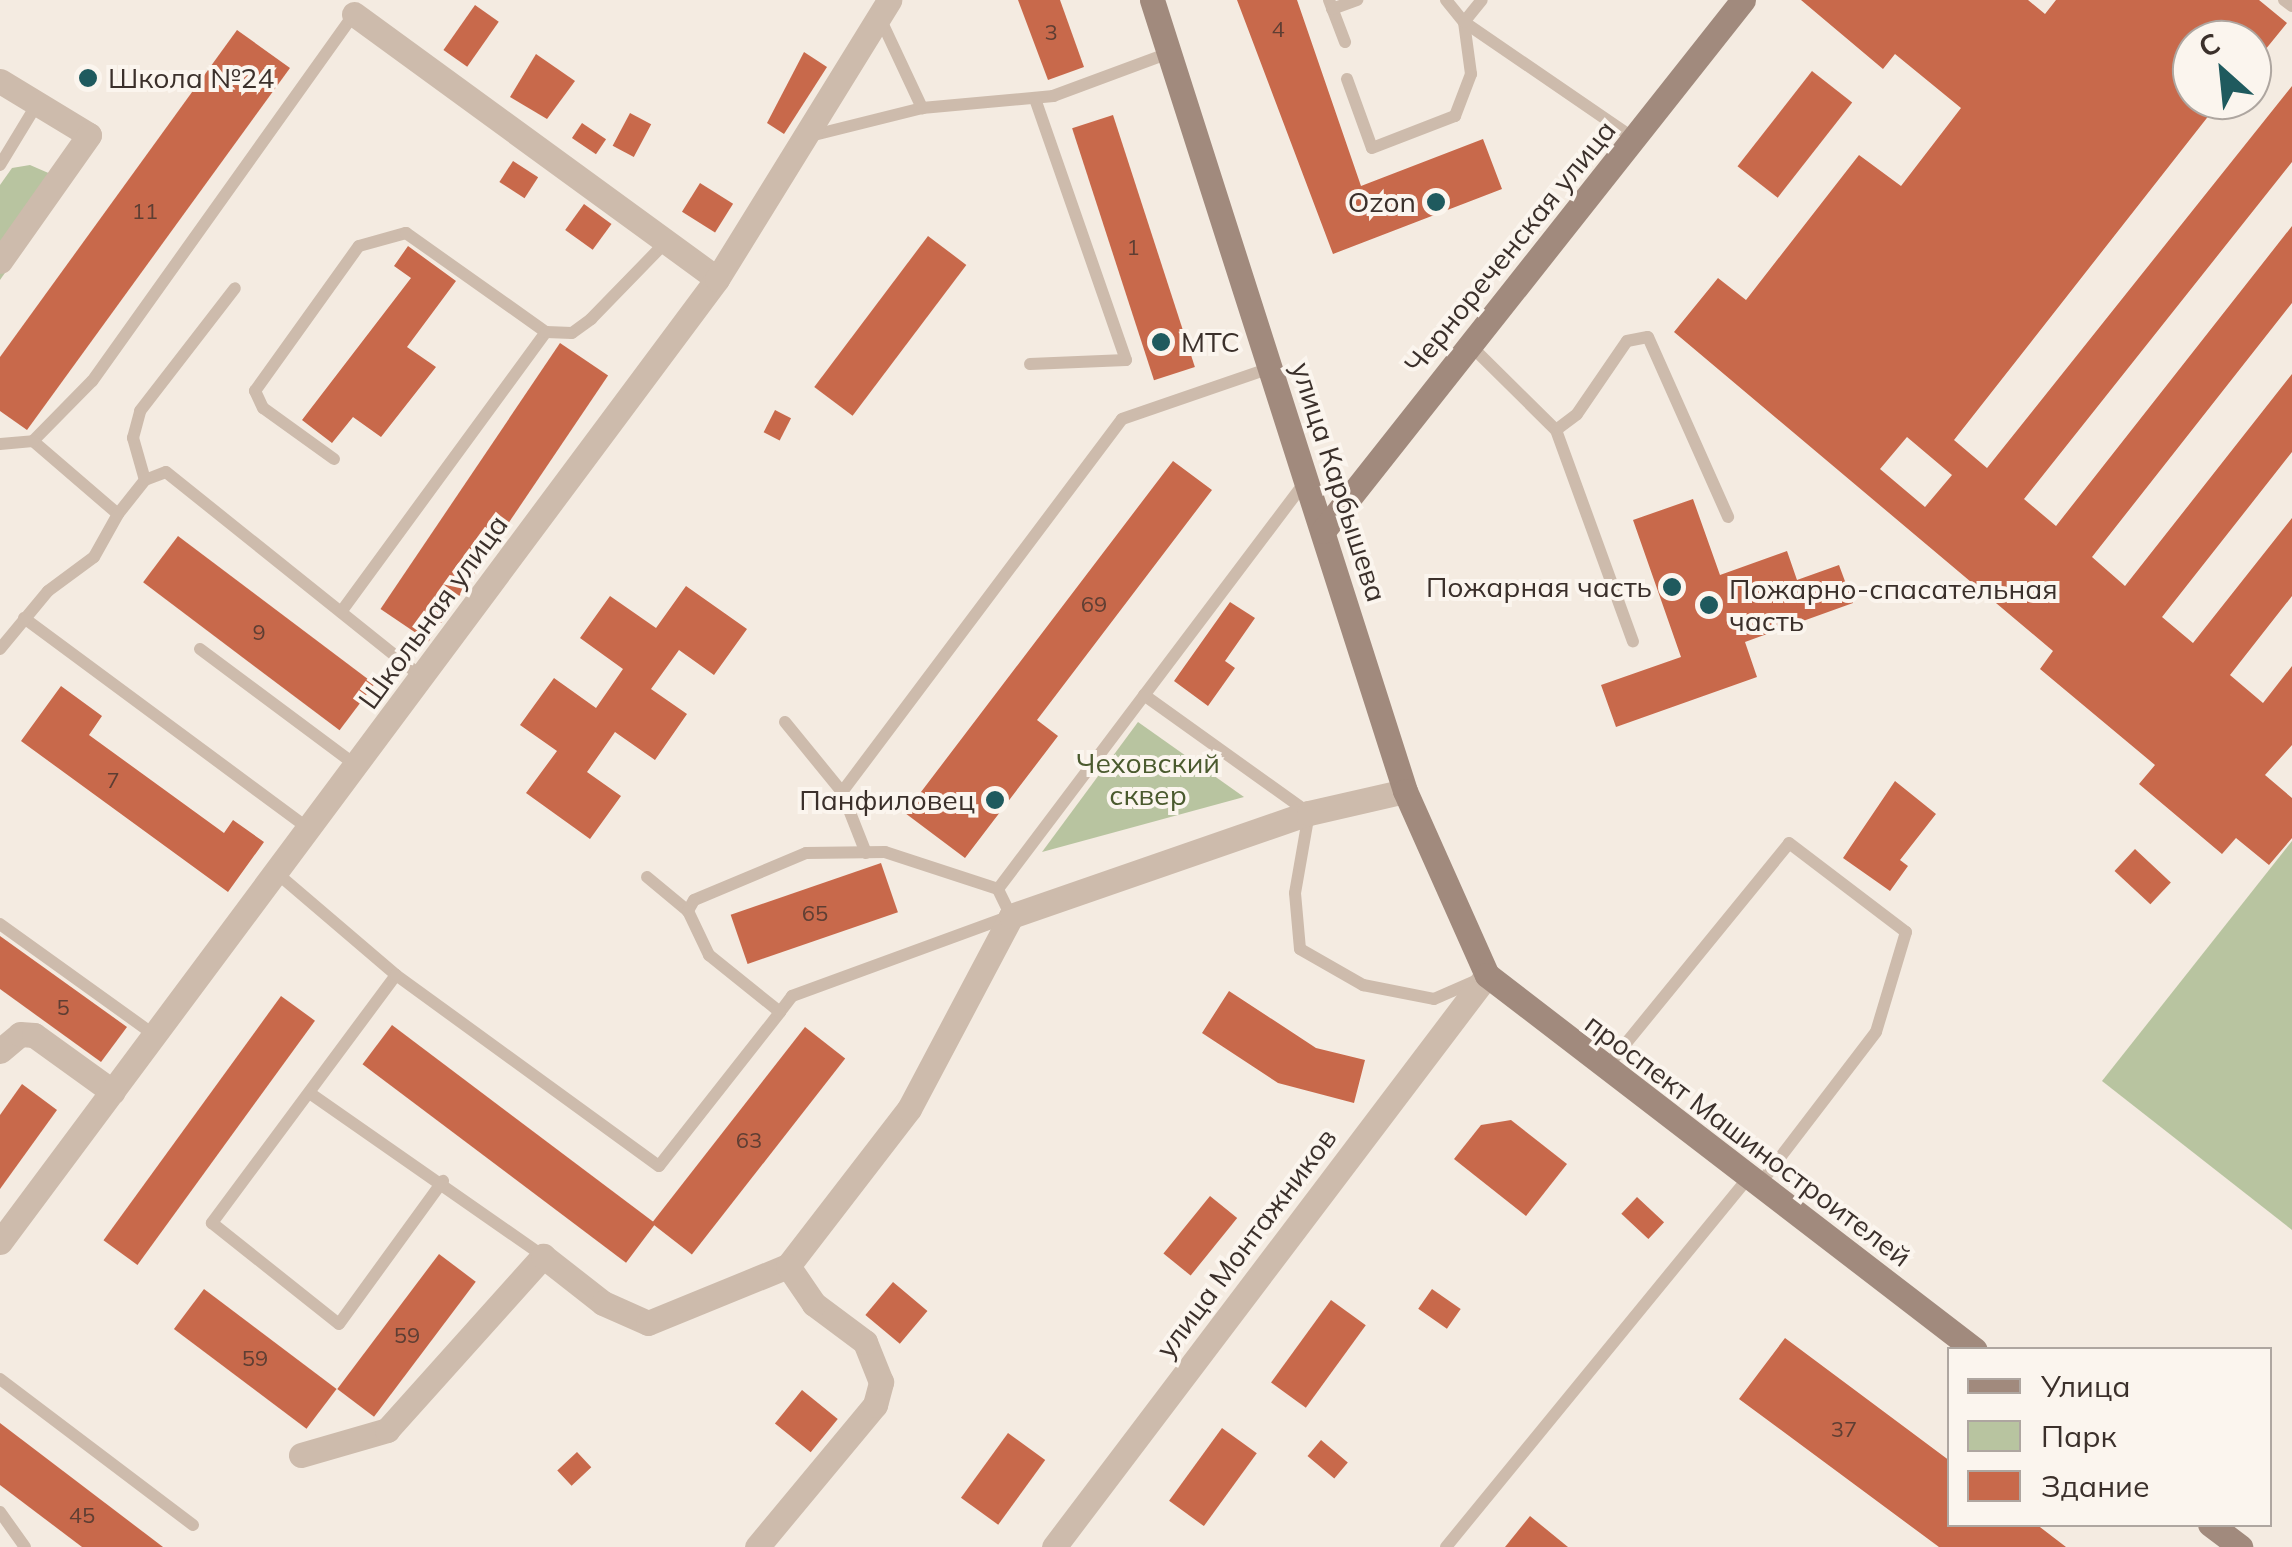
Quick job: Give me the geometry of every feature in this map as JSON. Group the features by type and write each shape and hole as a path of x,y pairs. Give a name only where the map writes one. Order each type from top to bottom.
{"main road":[{"name":"улица Карбышева","path":"1152,0 1405,790 1486,976"},
{"name":"Чернореченская улица","path":"1323,531 1743,0"},
{"name":"проспект Машиностроителей","path":"1486,976 1603,1072 1971,1347"},
{"path":"2214,1527 2240,1547"}],"street":[{"name":"Школьная улица","path":"0,1242 312,831 421,676 717,279 884,8"},
{"path":"354,14 717,279"},
{"path":"0,82 88,135 0,261"},
{"path":"302,1456 388,1430 543,1256 603,1302 648,1323 788,1266 910,1109 1012,916 1308,814 1405,790"},
{"name":"улица Монтажников","path":"1054,1547 1486,976"},
{"path":"0,1051 20,1034 34,1036 113,1092"},
{"path":"757,1547 875,1405 882,1382 866,1342 814,1304 788,1266"}],"lane":[{"path":"1345,42 1330,4 1357,0"},
{"path":"1446,0 1464,22 1635,139"},
{"path":"1347,79 1372,148 1455,116 1470,74 1464,22 1482,0"},
{"path":"2284,0 2292,6"},
{"path":"884,8 922,108"},
{"path":"0,444 33,440 92,381 354,14"},
{"path":"803,137 922,108 1035,98 1169,53"},
{"path":"1030,364 1126,360 1035,98"},
{"path":"0,165 38,104"},
{"path":"334,460 263,408 254,391 359,246 406,233 546,332 572,332 591,319 666,242"},
{"path":"145,480 133,438 140,411 236,288"},
{"path":"341,612 546,332"},
{"path":"1556,430 1577,414 1627,341 1648,337 1728,517"},
{"path":"1470,346 1556,430 1633,641"},
{"path":"842,792 1122,419 1270,368"},
{"path":"33,440 118,514"},
{"path":"0,649 24,618 94,556 118,514 145,480 166,472 421,676"},
{"path":"998,889 1306,480"},
{"path":"24,618 312,831"},
{"path":"200,650 358,766"},
{"path":"1144,695 1308,814 1295,894 1300,948 1363,985 1434,1000 1486,976"},
{"path":"785,722 842,792 866,852"},
{"path":"1446,1547 1876,1032 1906,932 1789,843 1603,1072"},
{"path":"279,875 396,975 659,1166 792,996 1012,916 998,889 866,852 806,853 704,893 688,911"},
{"path":"647,877 688,911 709,955 780,1012"},
{"path":"0,924 156,1036"},
{"path":"396,975 212,1224 339,1324 443,1181"},
{"path":"311,1094 443,1181 543,1256"},
{"path":"0,1380 193,1526"},
{"path":"0,1512 25,1547"}],"green space":[{"path":"30,165 53,175 59,195 0,280 0,185 12,168"},
{"name":"Чеховский сквер","path":"1138,722 1244,797 1042,852"},
{"path":"2292,841 2292,1230 2102,1081"}],"building":[{"path":"1018,0 1060,0 1084,67 1048,80"},
{"path":"1237,0 1297,0 1361,186 1483,139 1502,189 1333,254"},
{"path":"1801,0 2028,0 2045,14 2056,0 2259,0 2287,23 2272,41 2272,20 2172,20 2172,120 2205,120 1954,440 1987,468 2265,120 2272,120 2272,111 2292,86 2292,162 2024,499 2056,526 2292,226 2292,303 2092,557 2125,586 2292,374 2292,452 2162,617 2193,643 2292,518 2292,596 2230,675 2263,703 2292,666 2292,745 2265,775 2292,798 2292,838 2269,865 2236,838 2222,854 2139,784 2155,765 2040,669 2053,651 1674,332 1718,278 1746,300 1859,155 1901,186 1961,108 1895,54 1883,69","holes":["1907,437 1952,475 1925,507 1880,469"]},
{"path":"475,5 499,22 467,67 443,50"},
{"path":"237,30 290,68 27,430 0,411 0,357"},
{"path":"804,52 827,67 784,134 767,123"},
{"path":"536,54 575,81 547,119 510,97"},
{"path":"1812,71 1852,102 1778,198 1738,166"},
{"path":"630,113 651,124 634,157 613,146"},
{"path":"1113,115 1195,367 1154,380 1072,128"},
{"path":"582,123 606,139 596,154 572,138"},
{"path":"513,161 538,177 525,198 499,182"},
{"path":"700,183 733,204 715,233 682,212"},
{"path":"584,204 612,224 593,250 565,230"},
{"path":"928,236 966,265 853,416 814,387"},
{"path":"408,246 456,281 407,347 436,367 381,437 353,417 332,443 302,420 411,278 394,266"},
{"path":"560,343 608,375 429,642 380,609"},
{"path":"775,410 791,418 780,440 764,432"},
{"path":"1173,461 1212,490 1037,720 1058,736 965,858 905,813"},
{"path":"1693,499 1720,575 1787,551 1797,580 1839,565 1853,603 1745,642 1757,677 1616,727 1601,685 1681,657 1633,520"},
{"path":"178,536 374,684 340,730 143,582"},
{"path":"686,586 747,629 714,675 679,650 651,689 687,714 655,760 615,732 587,772 621,796 590,839 526,793 557,751 520,725 554,678 596,708 623,669 580,638 610,596 656,628"},
{"path":"1230,602 1255,618 1225,661 1235,668 1208,706 1174,681"},
{"path":"61,686 102,716 89,735 224,833 233,820 264,842 228,892 21,741"},
{"path":"1895,781 1936,814 1900,860 1908,866 1890,891 1843,858"},
{"path":"2135,849 2171,882 2150,904 2115,871"},
{"path":"881,863 898,912 748,964 731,915"},
{"path":"0,936 127,1027 101,1062 0,989"},
{"path":"1229,991 1316,1048 1365,1060 1354,1103 1278,1083 1202,1033"},
{"path":"281,996 315,1021 137,1265 103,1240"},
{"path":"392,1025 656,1224 626,1263 363,1064"},
{"path":"805,1027 845,1058 692,1255 652,1223"},
{"path":"22,1084 57,1110 0,1189 0,1115"},
{"path":"1511,1120 1567,1164 1526,1216 1454,1159 1481,1125"},
{"path":"1210,1196 1237,1218 1191,1276 1163,1254"},
{"path":"1637,1197 1664,1222 1648,1239 1621,1214"},
{"path":"439,1254 476,1282 374,1417 337,1389"},
{"path":"893,1282 927,1311 900,1344 865,1315"},
{"path":"204,1289 337,1389 306,1429 174,1329"},
{"path":"1432,1289 1461,1309 1447,1329 1418,1309"},
{"path":"1331,1300 1366,1325 1306,1408 1271,1383"},
{"path":"1785,1338 1947,1459 1947,1527 2040,1527 2066,1547 1939,1547 1739,1399"},
{"path":"802,1390 838,1419 811,1452 775,1423"},
{"path":"0,1423 163,1547 82,1547 0,1485"},
{"path":"1222,1428 1257,1453 1204,1526 1169,1501"},
{"path":"1008,1433 1045,1460 998,1525 961,1498"},
{"path":"1321,1440 1348,1462 1334,1479 1308,1456"},
{"path":"577,1452 591,1467 572,1486 557,1470"},
{"path":"1530,1516 1568,1547 1505,1547"}],"place":[{"name":"Школа №24","path":"88,78"},
{"name":"Ozon","path":"1436,202"},
{"name":"МТС","path":"1161,342"},
{"name":"Пожарная часть","path":"1672,587"},
{"name":"Пожарно-спасательная часть","path":"1709,605"},
{"name":"Панфиловец","path":"995,800"}]}
